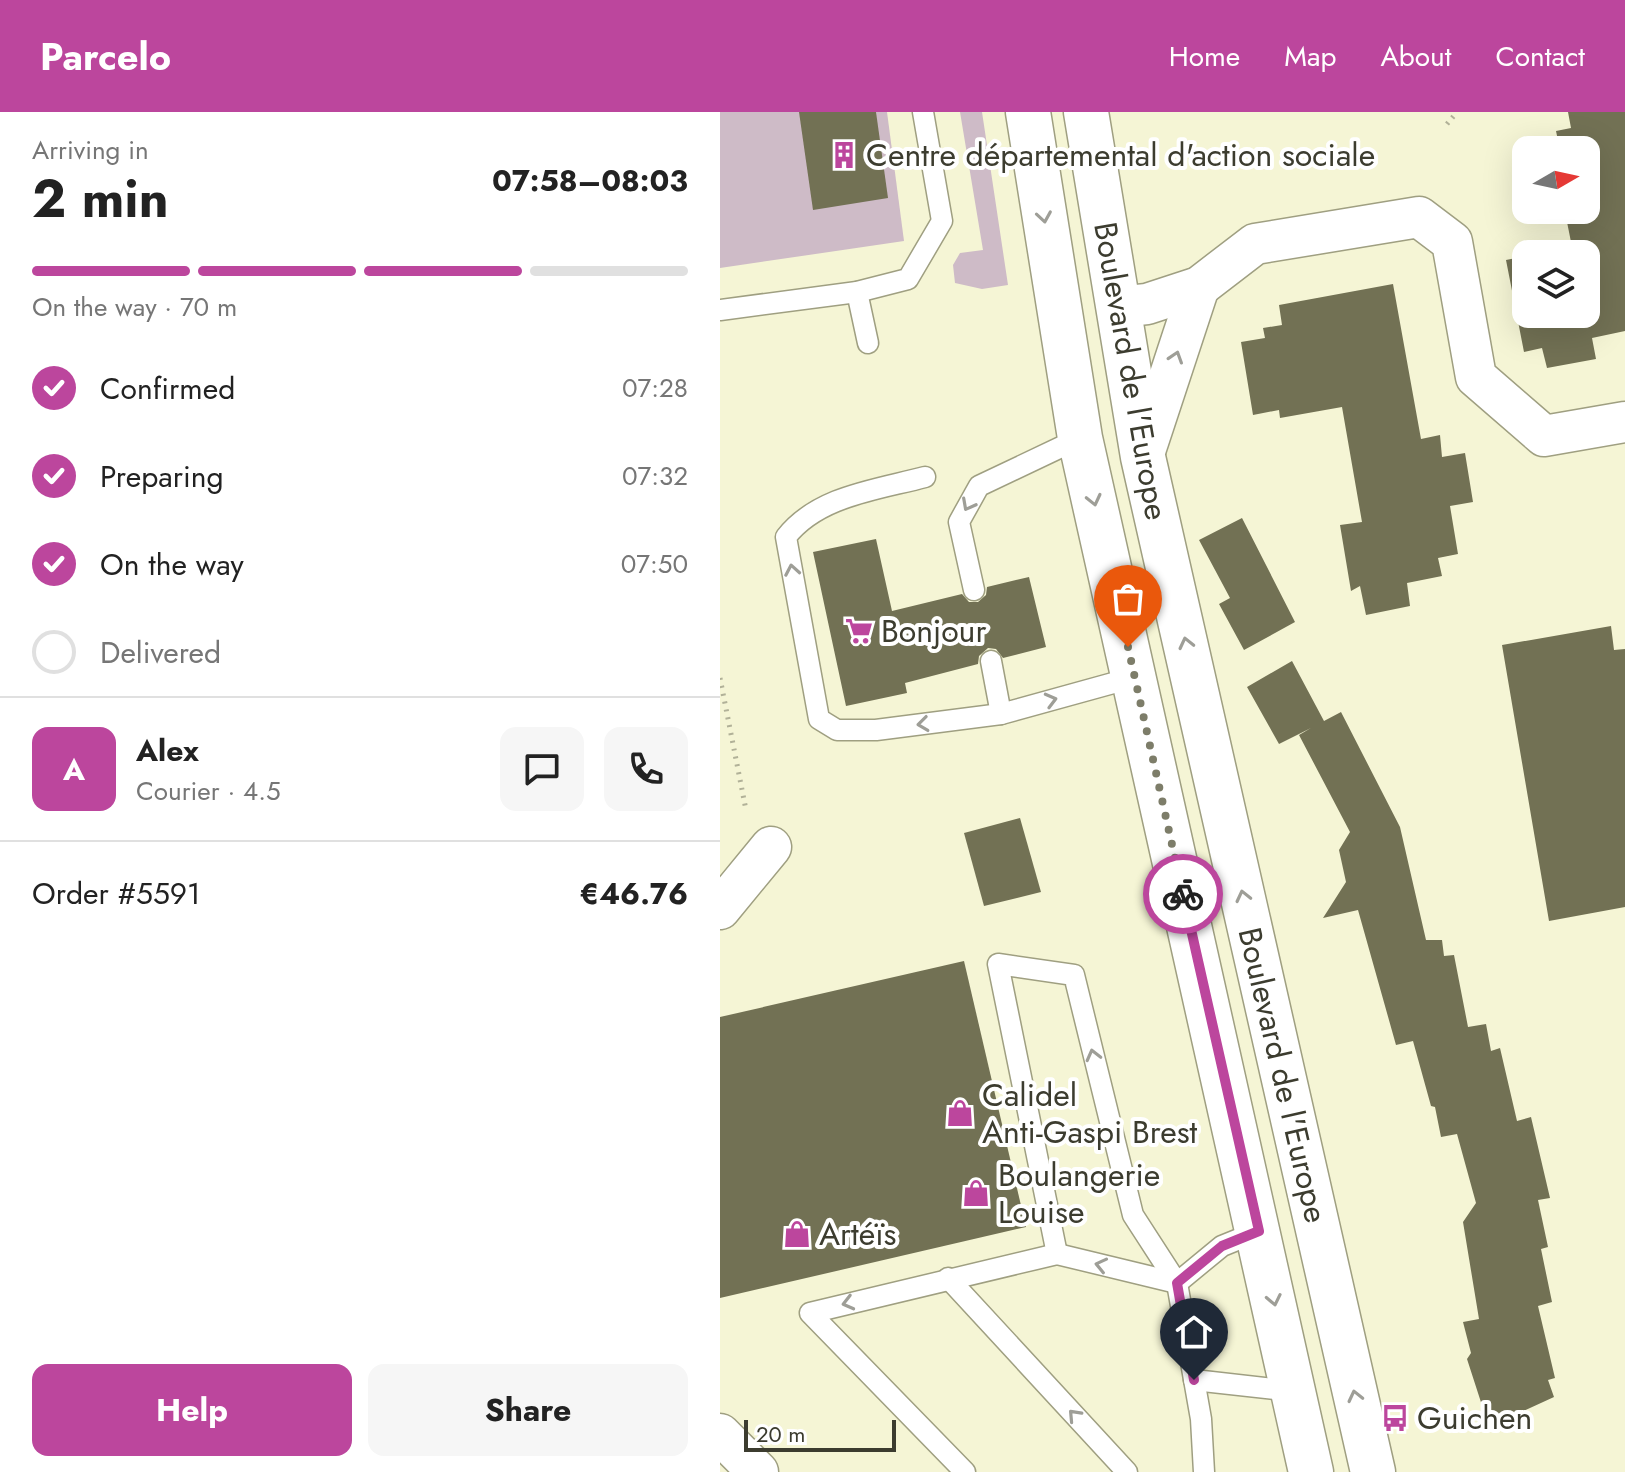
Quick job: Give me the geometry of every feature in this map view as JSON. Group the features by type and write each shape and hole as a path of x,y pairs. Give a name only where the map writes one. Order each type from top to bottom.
{"main road":[{"name":"Boulevard de l'Europe","path":"1028,112 1080,438 1311,1472"},
{"name":"Boulevard de l'Europe","path":"1086,112 1143,457 1373,1472"}],"street":[{"path":"1118,307 1147,304 1199,287 1255,244 1419,217 1452,242 1476,377 1544,436 1625,422"},
{"path":"1143,457 1199,287"},
{"path":"720,909 771,847"},
{"path":"720,1434 758,1472"}],"lane":[{"path":"720,310 857,292 908,279 942,221 923,112"},
{"path":"857,292 868,343"},
{"path":"974,590 959,522 979,486 1080,438"},
{"path":"925,477 829,503 801,518 786,537 819,719 837,730 876,730 1001,714 1135,677"},
{"path":"991,661 1001,714"},
{"path":"1057,1254 998,964 1074,975 1133,1215 1177,1283 1201,1419 1204,1472"},
{"path":"1177,1283 1222,1246 1259,1231"},
{"path":"965,1472 810,1313 1057,1254 1177,1283"},
{"path":"948,1278 1127,1472"},
{"path":"1194,1380 1292,1391"}],"path":[{"path":"1447,124 1457,112"},
{"path":"720,678 742,805 771,847"}],"shaded area":[{"path":"720,112 887,112 904,241 720,268"},
{"path":"960,112 982,112 1008,285 982,289 955,283 953,265 960,253 983,250"}],"building":[{"name":"Centre départemental d'action sociale","path":"799,112 876,112 888,198 813,210"},
{"path":"1568,112 1625,112 1625,331 1592,338 1596,359 1547,368 1542,348 1524,352 1519,328 1600,328 1600,240 1571,240 1567,224 1600,224 1600,136 1557,136 1556,131 1571,128"},
{"path":"1512,259 1512,291 1506,260"},
{"path":"1393,284 1421,439 1440,435 1442,457 1465,453 1473,502 1450,506 1458,554 1438,558 1442,576 1407,583 1410,606 1366,615 1360,586 1351,591 1340,525 1362,522 1342,407 1280,418 1279,410 1253,415 1241,342 1265,338 1263,328 1282,325 1279,305"},
{"path":"1242,518 1295,622 1244,650 1219,604 1230,598 1199,540"},
{"path":"876,539 892,611 962,594 969,602 978,602 986,595 987,587 1029,577 1046,647 1003,658 996,649 988,648 979,656 978,664 905,683 907,693 846,706 813,552"},
{"path":"1611,626 1614,650 1625,649 1625,907 1549,921 1502,645"},
{"path":"1292,661 1324,721 1341,712 1400,827 1426,940 1442,940 1444,956 1454,955 1468,1027 1486,1024 1491,1051 1500,1048 1517,1121 1531,1117 1550,1198 1538,1200 1548,1247 1541,1249 1552,1302 1538,1306 1555,1378 1548,1380 1554,1397 1489,1427 1467,1359 1471,1353 1463,1322 1479,1319 1463,1222 1476,1203 1457,1134 1441,1137 1435,1107 1431,1106 1413,1041 1396,1045 1358,910 1323,918 1346,882 1339,850 1350,832 1299,735 1311,728 1279,744 1247,687"},
{"path":"1020,818 1041,892 984,906 964,833"},
{"path":"964,961 1026,1227 720,1298 720,1017"}],"way so far":[{"path":"1128,647 1183,894"}],"place":[{"name":"Centre départemental d'action sociale","path":"844,155"},
{"name":"Bonjour","path":"859,631"},
{"name":"Calidel Anti-Gaspi Brest","path":"960,1113"},
{"name":"Boulangerie Louise","path":"976,1193"},
{"name":"Artéïs","path":"797,1234"},
{"name":"Guichen","path":"1395,1418"}],"route":[{"path":"1183,894 1259,1231 1222,1246 1177,1283 1194,1380"}]}
